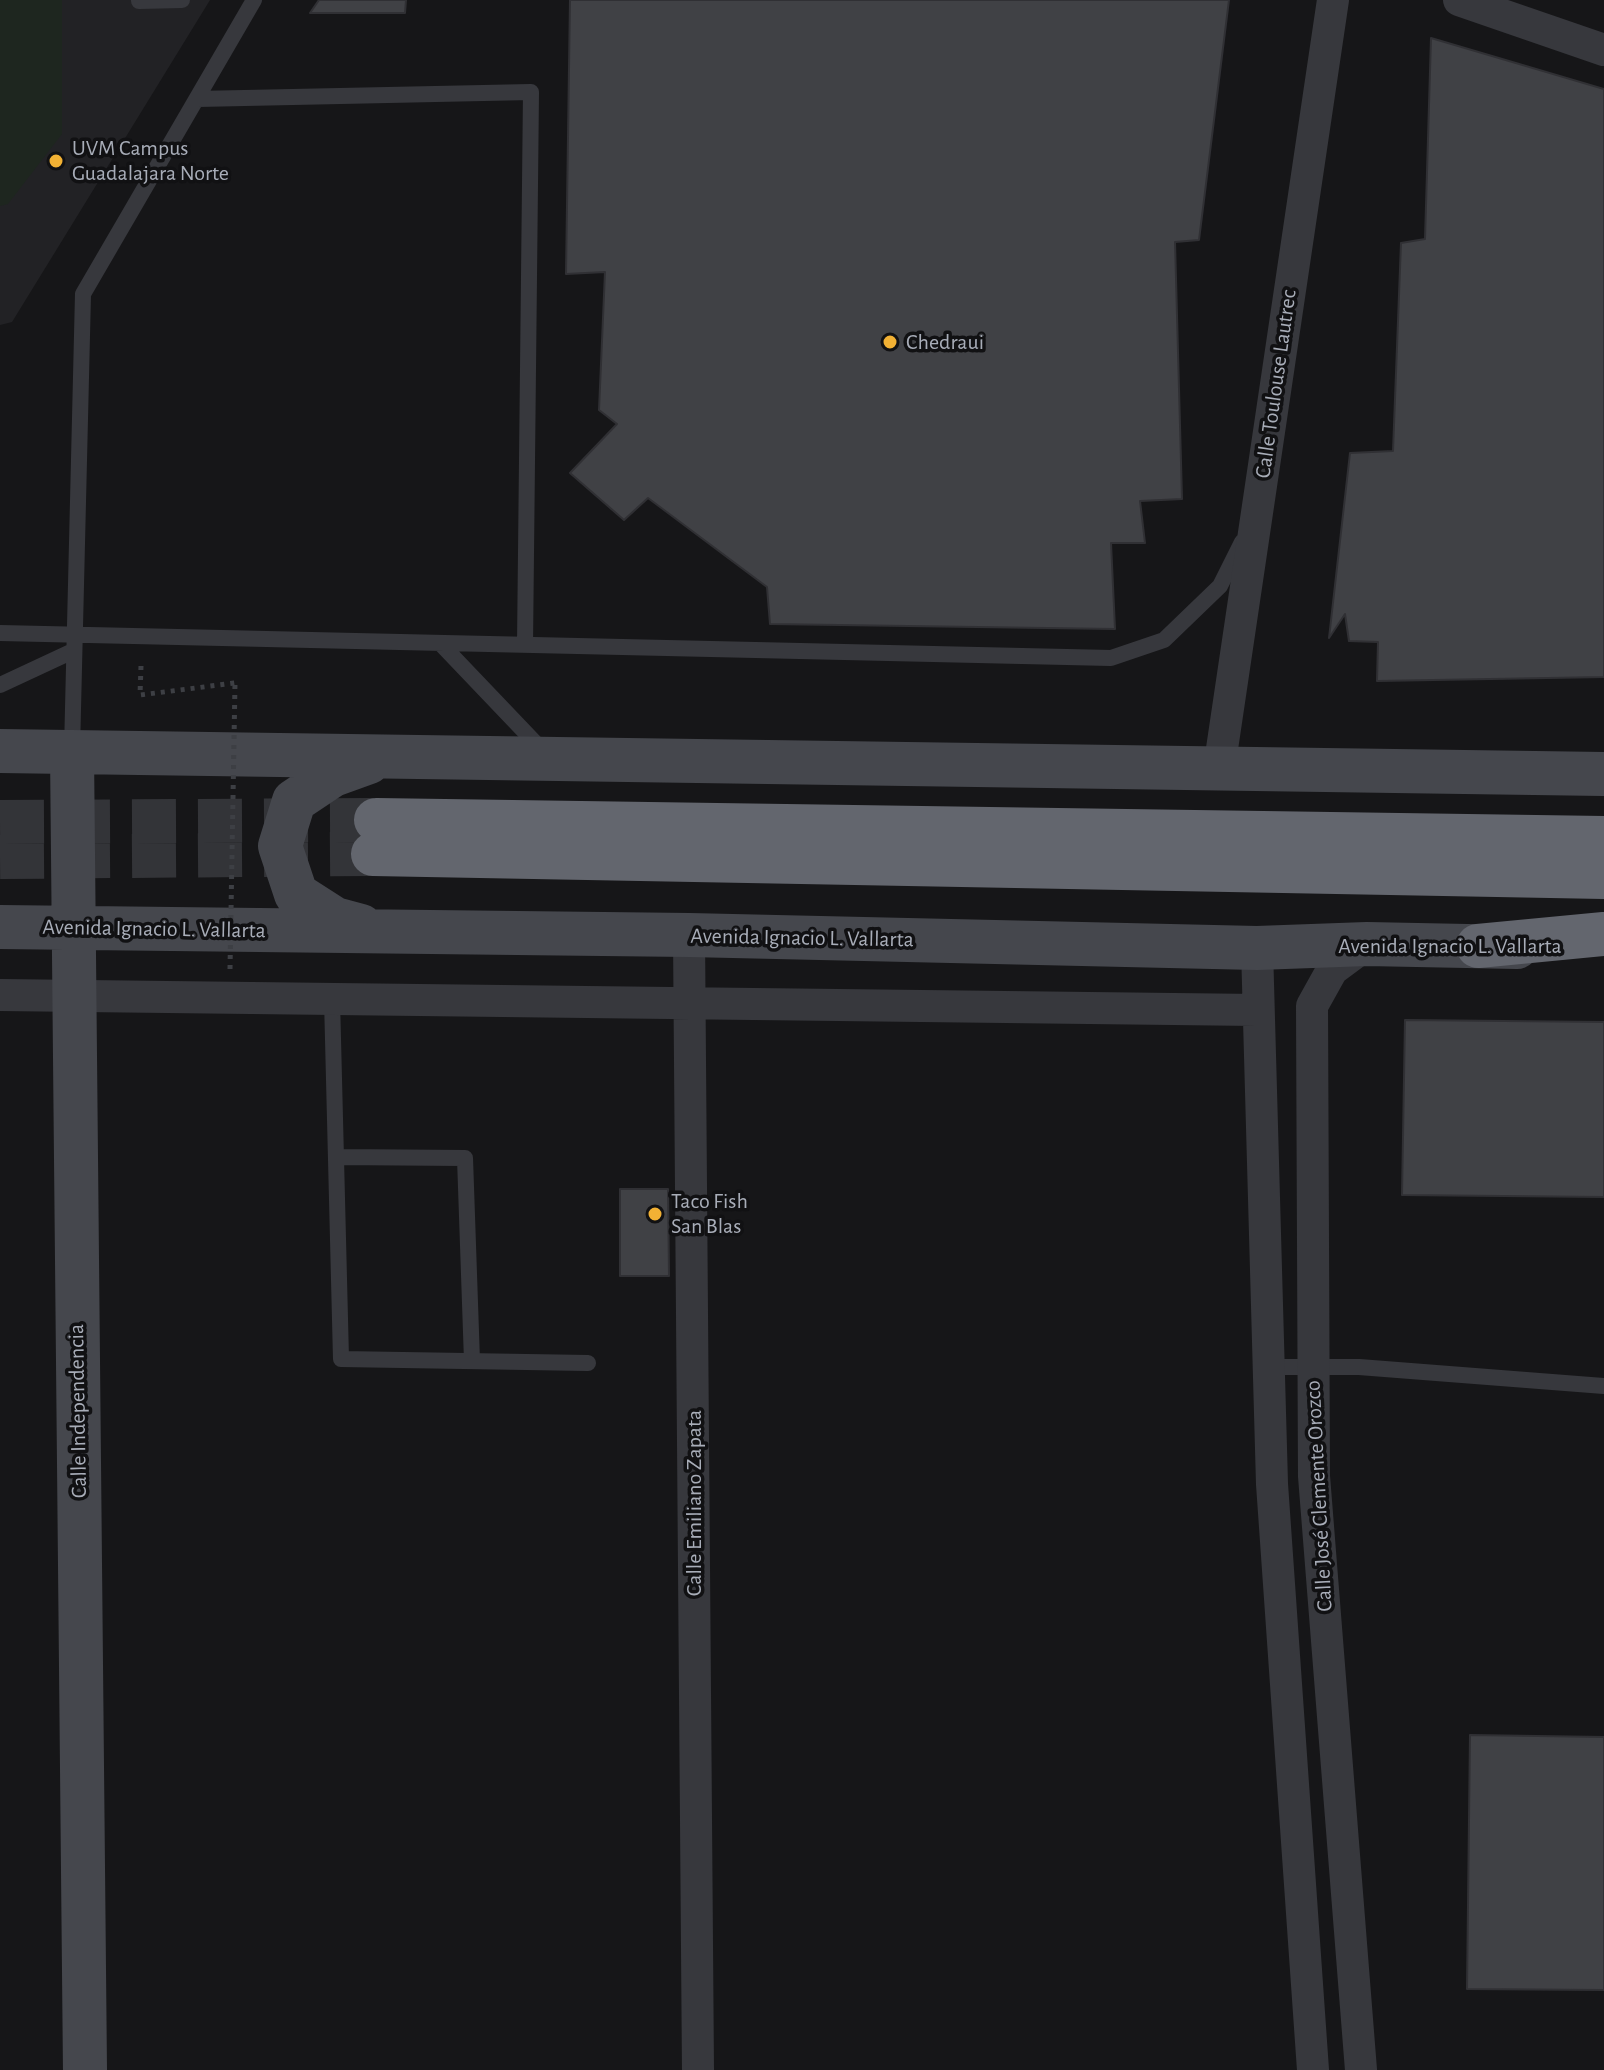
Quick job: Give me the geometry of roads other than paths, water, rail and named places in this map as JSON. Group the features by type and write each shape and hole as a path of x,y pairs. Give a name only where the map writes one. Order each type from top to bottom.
{"highway":[{"path":"1604,838 375,837 1604,877"},
{"path":"1478,946 1604,934"}],"street":[{"name":"Calle Toulouse Lautrec","path":"1219,769 1333,0"},
{"path":"1459,0 1604,50"},
{"path":"0,751 1604,774"},
{"name":"Calle Independencia","path":"72,752 85,2070"},
{"path":"381,932 335,919 296,894 280,846 294,801 333,775 382,757"},
{"name":"Avenida Ignacio L. Vallarta","path":"0,927 689,935 1257,948 1367,944 1604,948"},
{"name":"Calle Emiliano Zapata","path":"689,935 698,2070"},
{"name":"Calle José Clemente Orozco","path":"1361,2070 1314,1476 1312,1006 1332,970 1367,944"},
{"name":"Calle José Clemente Orozco","path":"1257,948 1272,1484 1313,2070"},
{"path":"0,995 1257,1010"}],"lane":[{"path":"139,0 182,0"},
{"path":"72,752 83,294 254,0"},
{"path":"197,99 531,92 525,645"},
{"path":"0,633 73,643 142,637 1111,658 1164,640 1220,586 1257,514"},
{"path":"0,685 73,643"},
{"path":"440,643 550,758"},
{"path":"332,999 341,1359 588,1363"},
{"path":"337,1157 465,1158 472,1361"},
{"path":"1268,1367 1359,1367 1604,1386"}],"tunnel":[{"path":"0,822 376,820"},
{"path":"0,857 373,854"}],"place":[{"name":"UVM Campus Guadalajara Norte","path":"56,161"},
{"name":"Chedraui","path":"890,342"},
{"name":"Taco Fish San Blas","path":"655,1214"}]}
